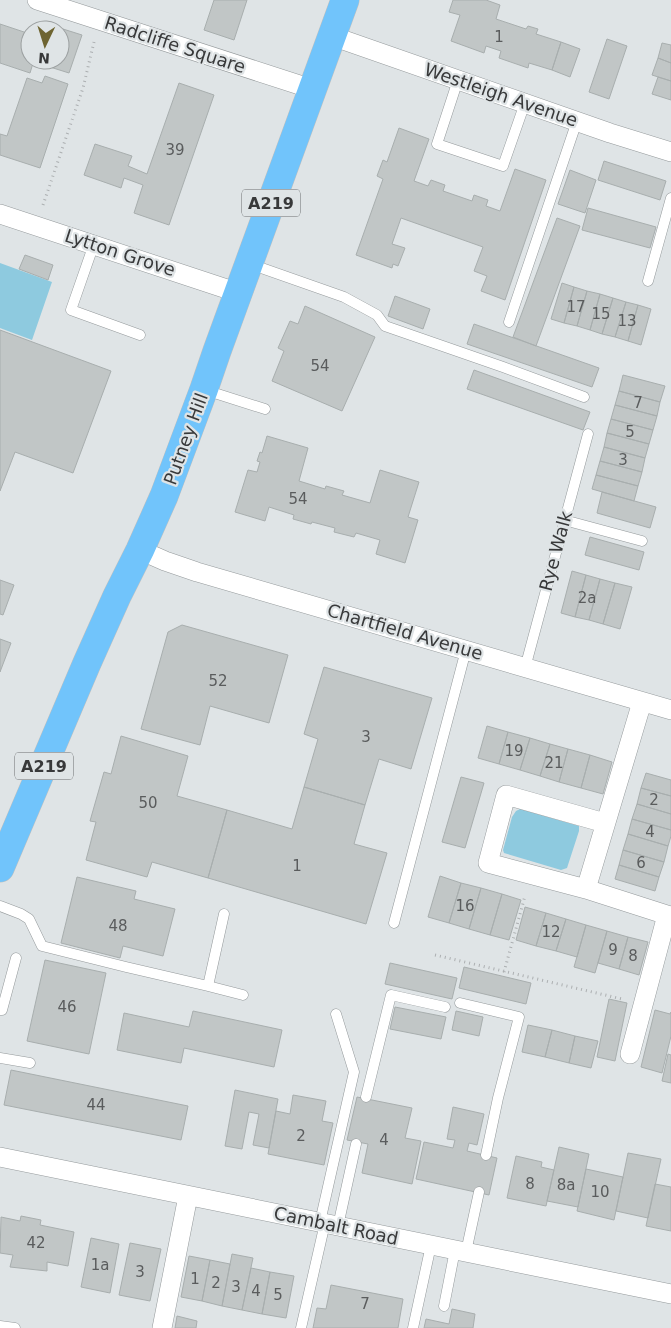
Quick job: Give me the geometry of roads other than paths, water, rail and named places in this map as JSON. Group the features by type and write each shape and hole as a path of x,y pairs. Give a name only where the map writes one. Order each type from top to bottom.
{"main road":[{"name":"Putney Hill","path":"0,868 87,663 164,496 345,0"}],"street":[{"name":"Radcliffe Square","path":"37,0 312,89"},
{"name":"Westleigh Avenue","path":"332,36 671,152"},
{"name":"Lytton Grove","path":"0,214 239,292"},
{"name":"Chartfield Avenue","path":"140,550 197,572 671,710"},
{"path":"586,889 642,702"},
{"path":"605,822 506,794 488,863 586,889 669,916 630,1054"},
{"name":"Cambalt Road","path":"0,1157 671,1294"},
{"path":"162,1328 188,1196"}],"lane":[{"path":"458,80 437,144 503,166 525,103"},
{"path":"509,322 577,121"},
{"path":"648,282 671,198"},
{"path":"94,244 71,310 140,335"},
{"path":"249,264 344,297 377,315 385,326 584,397"},
{"path":"204,389 265,409"},
{"name":"Rye Walk","path":"525,668 588,434"},
{"path":"564,520 642,541"},
{"path":"394,924 466,650"},
{"path":"0,906 29,919 42,946 243,995"},
{"path":"208,986 224,914"},
{"path":"0,1010 2,1010 16,958"},
{"path":"366,1098 391,995 446,1007"},
{"path":"460,1003 519,1017 498,1098 486,1155"},
{"path":"328,1224 354,1072 336,1014"},
{"path":"0,1058 30,1064"},
{"path":"301,1328 328,1224 356,1144"},
{"path":"444,1306 479,1192"},
{"path":"413,1328 431,1245"},
{"path":"0,1326 15,1328"}]}
